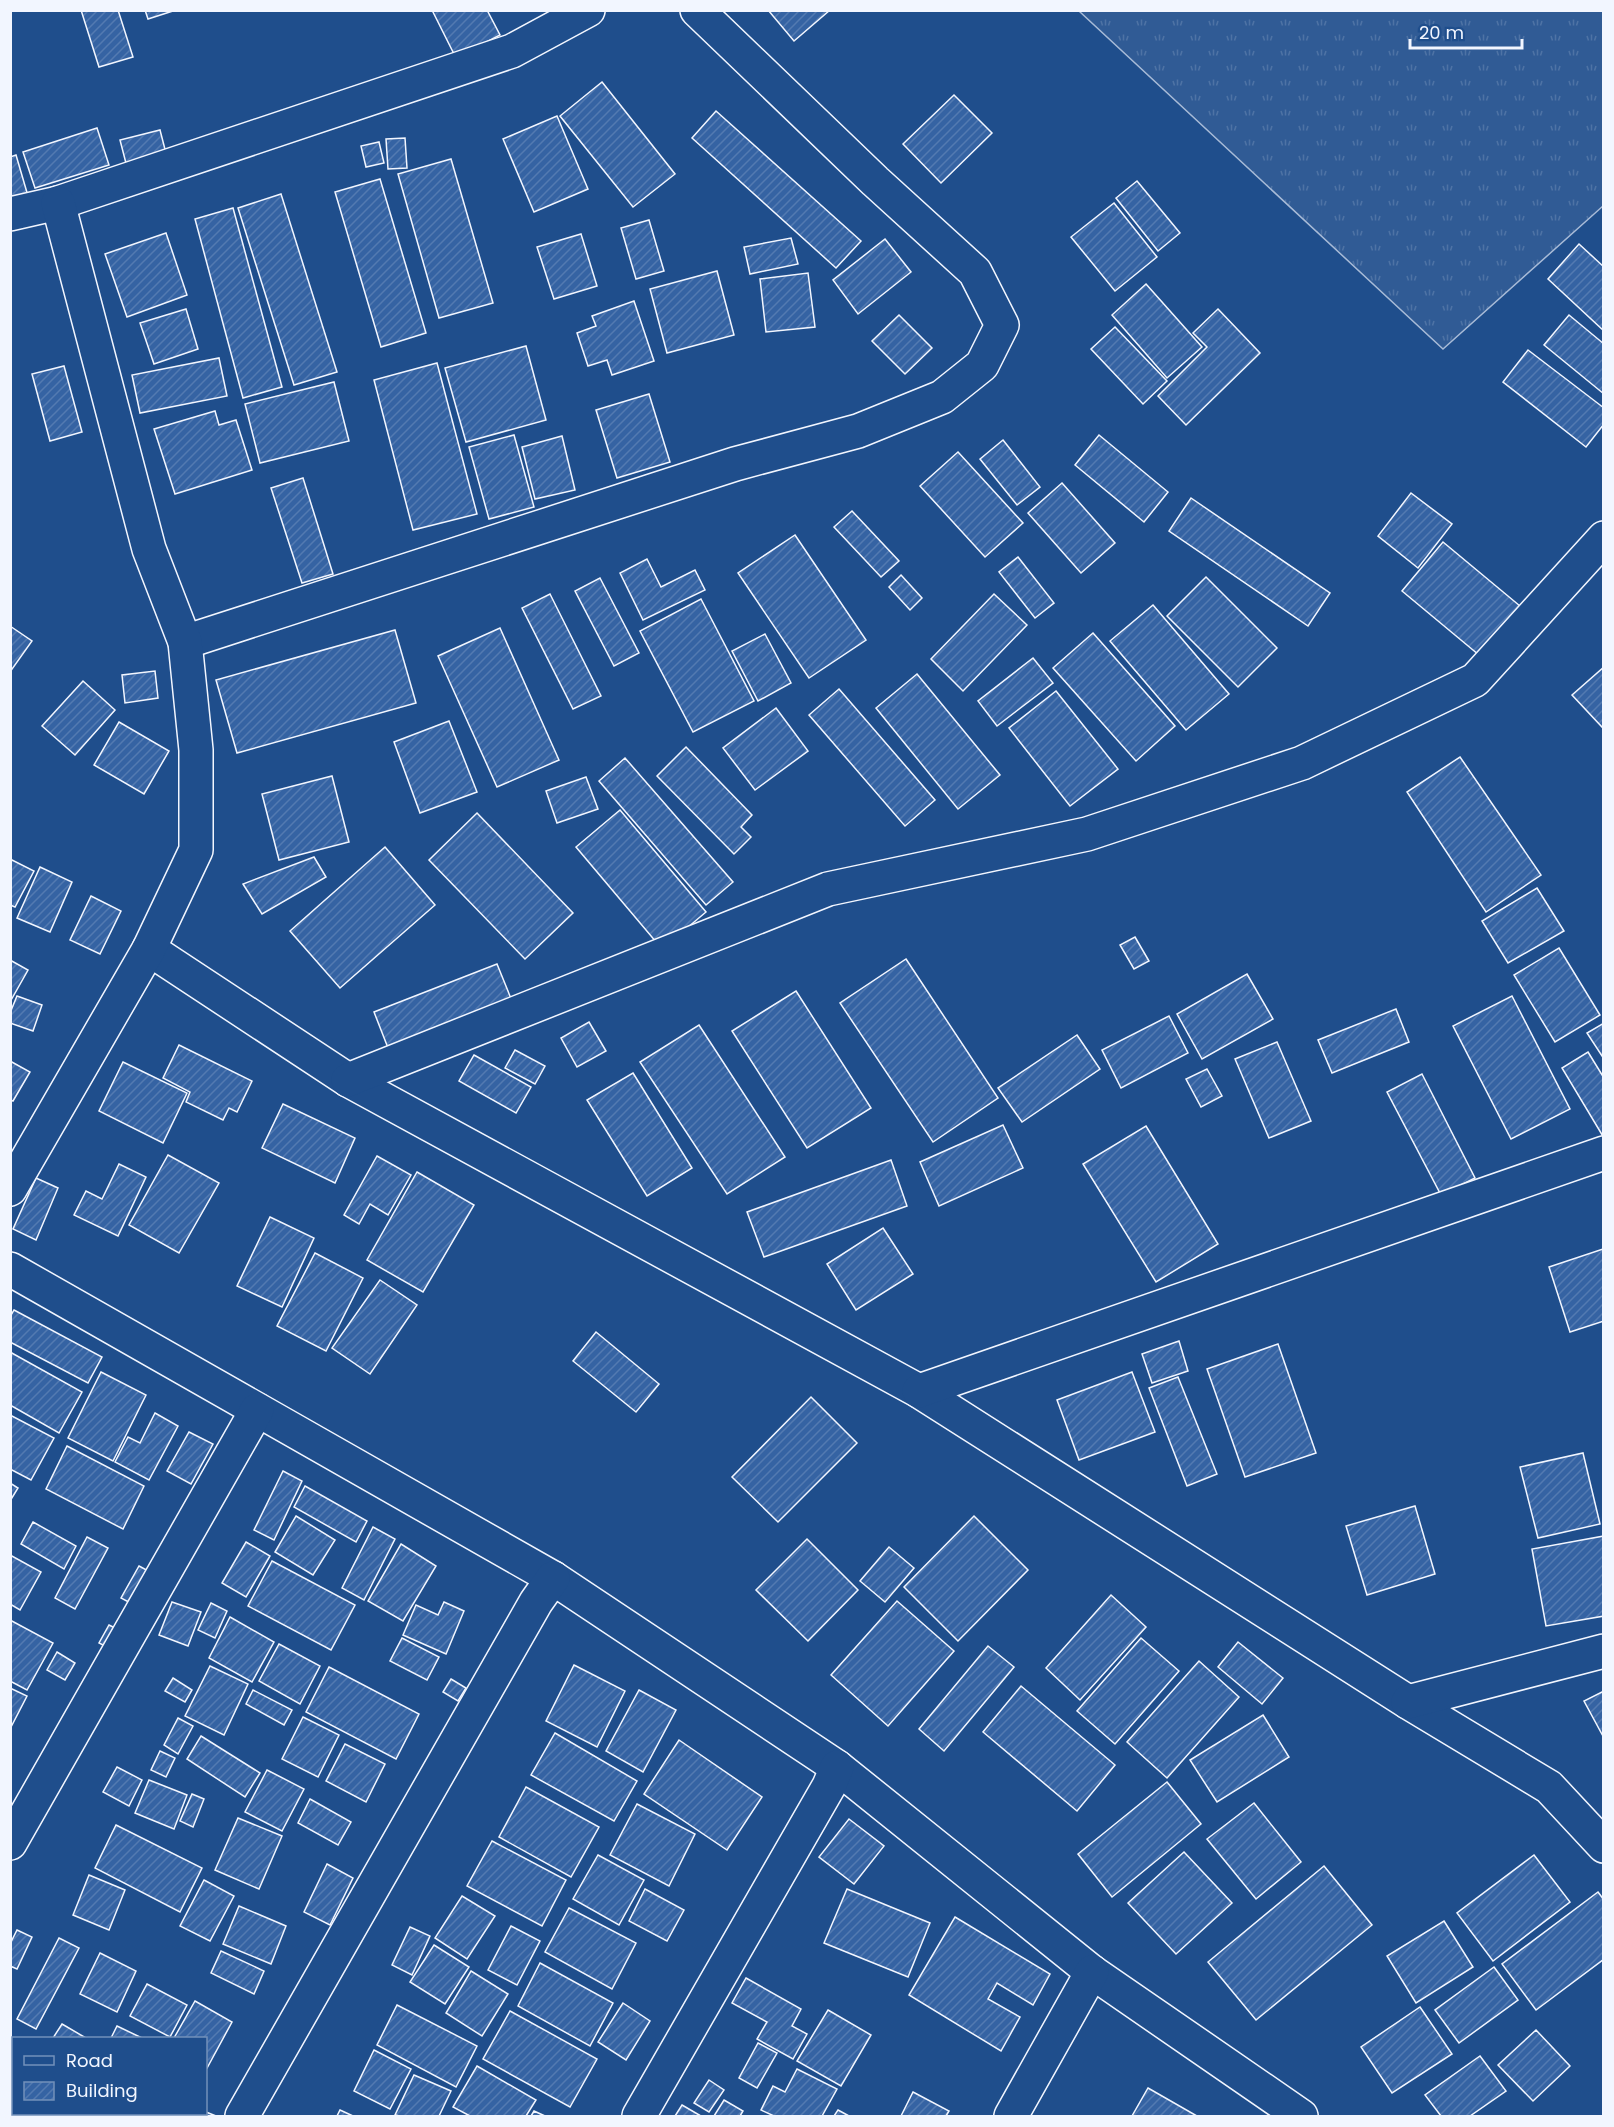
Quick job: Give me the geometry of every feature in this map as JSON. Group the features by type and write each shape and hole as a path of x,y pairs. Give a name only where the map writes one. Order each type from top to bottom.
{"street":[{"path":"10,214 58,203 512,51 588,10"},
{"path":"185,642 735,464 858,431 942,397 982,365 1002,325 975,272 875,181 697,10"},
{"path":"10,1189 149,949 196,850 196,750 185,642 149,549 58,203"},
{"path":"348,1080 828,889 1087,834 1302,763 1475,680 1604,538"},
{"path":"149,949 348,1080 919,1391 1408,1702 1549,1787 1604,1846"},
{"path":"919,1391 1604,1153"},
{"path":"10,1269 553,1578 837,1767 1092,1972 1300,2116"},
{"path":"10,1843 257,1410"},
{"path":"242,2116 519,1633 553,1578"},
{"path":"1408,1702 1604,1651"},
{"path":"639,2116 829,1786 837,1767"},
{"path":"1011,2116 1092,1972"}],"green space":[{"path":"1079,11 1603,11 1603,206 1443,349"}],"building":[{"path":"81,10 118,10 133,57 99,67"},
{"path":"145,10 176,10 148,19"},
{"path":"432,10 487,10 500,35 456,58"},
{"path":"768,10 830,10 794,41"},
{"path":"602,82 675,174 633,207 560,116"},
{"path":"954,95 992,133 941,183 903,144"},
{"path":"716,111 861,241 836,268 692,138"},
{"path":"557,116 588,189 534,212 503,139"},
{"path":"97,128 109,165 35,188 23,152"},
{"path":"160,130 168,161 128,171 120,140"},
{"path":"405,138 407,168 388,169 386,139"},
{"path":"379,142 384,163 366,167 361,146"},
{"path":"16,155 28,196 10,200 10,157"},
{"path":"451,159 493,303 439,318 398,174"},
{"path":"380,179 426,333 381,347 335,192"},
{"path":"1137,181 1180,233 1158,251 1116,198"},
{"path":"281,194 337,372 294,385 238,208"},
{"path":"1114,203 1157,257 1115,291 1071,237"},
{"path":"233,208 282,387 243,398 195,219"},
{"path":"649,220 664,271 636,279 621,228"},
{"path":"166,233 187,295 127,317 105,254"},
{"path":"581,234 597,286 554,299 537,247"},
{"path":"791,238 798,264 750,274 744,247"},
{"path":"885,239 911,272 858,314 833,280"},
{"path":"1579,244 1604,267 1604,331 1548,279"},
{"path":"717,271 734,335 667,353 650,289"},
{"path":"808,273 815,327 766,332 760,279"},
{"path":"1146,284 1202,347 1167,378 1112,315"},
{"path":"634,301 654,361 612,375 607,360 588,366 577,333 596,326 592,316"},
{"path":"186,309 198,349 154,364 140,323"},
{"path":"1218,309 1260,353 1186,425 1158,396 1207,347 1193,333"},
{"path":"899,315 932,348 905,374 872,341"},
{"path":"1569,315 1604,344 1604,394 1544,345"},
{"path":"1115,327 1167,381 1143,404 1091,349"},
{"path":"526,346 546,420 466,442 445,368"},
{"path":"1528,350 1604,408 1604,424 1586,447 1503,382"},
{"path":"219,358 227,396 140,413 132,375"},
{"path":"437,363 477,514 413,530 374,380"},
{"path":"64,366 82,432 50,441 32,374"},
{"path":"334,382 349,441 260,463 245,404"},
{"path":"649,394 670,462 617,478 596,410"},
{"path":"215,411 219,425 236,420 252,470 175,494 154,429"},
{"path":"514,435 534,507 489,519 469,447"},
{"path":"1099,435 1168,492 1144,522 1075,465"},
{"path":"562,436 575,490 535,499 522,447"},
{"path":"1003,440 1040,487 1017,505 980,459"},
{"path":"958,452 1023,523 985,557 920,486"},
{"path":"303,478 333,574 302,583 271,488"},
{"path":"1062,483 1115,543 1081,573 1028,513"},
{"path":"1411,493 1452,524 1418,568 1378,536"},
{"path":"1191,498 1330,593 1308,626 1169,531"},
{"path":"852,511 899,561 881,577 834,527"},
{"path":"795,535 866,640 809,678 738,573"},
{"path":"1443,542 1520,606 1479,655 1402,591"},
{"path":"1018,557 1054,603 1035,618 999,572"},
{"path":"647,559 661,587 695,570 705,590 643,620 620,573"},
{"path":"901,575 922,598 910,610 889,587"},
{"path":"1206,577 1277,648 1238,687 1167,616"},
{"path":"600,578 639,653 614,666 575,591"},
{"path":"550,594 601,696 573,709 522,608"},
{"path":"994,594 1027,625 963,691 931,659"},
{"path":"701,599 754,701 693,732 640,631"},
{"path":"1153,605 1229,694 1186,730 1110,641"},
{"path":"10,626 32,641 10,672"},
{"path":"500,628 559,760 497,787 438,656"},
{"path":"395,630 416,703 237,753 216,680"},
{"path":"1093,633 1175,726 1136,761 1053,668"},
{"path":"765,634 791,683 758,701 732,651"},
{"path":"1033,658 1053,683 997,726 978,701"},
{"path":"1604,667 1604,726 1602,727 1572,695"},
{"path":"155,671 158,698 125,703 122,675"},
{"path":"917,674 1000,775 958,809 876,708"},
{"path":"83,681 115,710 75,755 42,726"},
{"path":"839,689 935,800 905,826 809,715"},
{"path":"1056,691 1118,769 1070,806 1009,728"},
{"path":"776,708 808,751 755,790 723,748"},
{"path":"449,721 477,792 420,813 394,742"},
{"path":"119,722 169,751 144,794 94,765"},
{"path":"686,747 752,815 741,827 751,837 734,854 657,776"},
{"path":"1460,757 1541,875 1486,912 1407,792"},
{"path":"625,758 733,882 706,905 599,781"},
{"path":"332,776 349,842 279,860 262,794"},
{"path":"586,777 598,809 557,823 546,791"},
{"path":"620,810 706,912 662,949 576,847"},
{"path":"477,813 573,913 525,959 429,860"},
{"path":"385,847 435,905 340,988 290,931"},
{"path":"314,857 326,877 262,914 243,884"},
{"path":"10,859 34,871 15,907 10,905"},
{"path":"40,867 72,882 50,932 17,918"},
{"path":"1537,888 1564,931 1508,963 1482,921"},
{"path":"91,896 121,911 100,954 70,940"},
{"path":"1135,937 1149,961 1134,969 1120,945"},
{"path":"1559,948 1600,1015 1555,1042 1514,975"},
{"path":"906,959 998,1098 933,1142 840,1003"},
{"path":"10,960 28,970 10,1002"},
{"path":"497,964 514,1006 390,1053 374,1012"},
{"path":"1247,974 1273,1019 1202,1059 1177,1014"},
{"path":"796,991 871,1108 807,1148 732,1031"},
{"path":"17,996 42,1005 33,1031 10,1023 10,1013"},
{"path":"1512,996 1570,1109 1511,1139 1453,1026"},
{"path":"1396,1009 1409,1042 1332,1073 1318,1040"},
{"path":"1169,1016 1188,1053 1121,1088 1102,1050"},
{"path":"589,1022 606,1051 577,1067 561,1038"},
{"path":"1604,1023 1604,1059 1587,1033"},
{"path":"699,1025 785,1157 727,1194 640,1062"},
{"path":"1077,1035 1100,1069 1022,1122 998,1088"},
{"path":"1277,1042 1311,1121 1269,1138 1235,1059"},
{"path":"179,1045 252,1081 237,1112 229,1108 223,1120 186,1102 190,1092 163,1078"},
{"path":"515,1050 545,1066 535,1084 505,1068"},
{"path":"1588,1052 1604,1078 1604,1138 1562,1068"},
{"path":"474,1055 531,1087 516,1113 459,1081"},
{"path":"10,1061 30,1072 13,1101 10,1100"},
{"path":"123,1062 187,1093 163,1143 99,1111"},
{"path":"1207,1069 1222,1096 1201,1107 1186,1079"},
{"path":"633,1073 692,1168 647,1196 587,1100"},
{"path":"1422,1074 1475,1178 1441,1195 1387,1092"},
{"path":"283,1104 355,1138 335,1183 262,1148"},
{"path":"1003,1125 1023,1168 939,1206 920,1162"},
{"path":"1146,1126 1218,1244 1156,1282 1083,1164"},
{"path":"168,1155 219,1183 179,1253 129,1225"},
{"path":"377,1156 411,1175 388,1215 370,1204 359,1224 344,1215"},
{"path":"891,1160 907,1206 764,1257 747,1212"},
{"path":"119,1164 146,1177 118,1236 74,1215 86,1191 102,1199"},
{"path":"417,1172 474,1205 423,1292 367,1260"},
{"path":"36,1178 58,1188 36,1240 13,1229"},
{"path":"270,1217 314,1238 282,1307 237,1286"},
{"path":"883,1228 913,1274 856,1310 827,1264"},
{"path":"1603,1249 1604,1321 1570,1332 1549,1267"},
{"path":"315,1253 363,1278 326,1351 277,1326"},
{"path":"380,1280 417,1305 370,1374 332,1348"},
{"path":"14,1310 102,1357 88,1383 10,1342 10,1317"},
{"path":"596,1332 659,1384 636,1412 573,1361"},
{"path":"1179,1341 1188,1371 1152,1383 1142,1354"},
{"path":"1278,1344 1316,1453 1245,1477 1207,1369"},
{"path":"10,1352 82,1392 59,1433 10,1405"},
{"path":"101,1372 146,1395 113,1461 68,1438"},
{"path":"1132,1372 1155,1432 1079,1460 1057,1400"},
{"path":"1178,1377 1217,1474 1187,1486 1149,1388"},
{"path":"811,1397 857,1443 778,1522 732,1477"},
{"path":"155,1413 178,1426 149,1480 115,1462 128,1437 140,1443"},
{"path":"10,1415 54,1438 31,1480 10,1469"},
{"path":"189,1432 213,1444 191,1484 167,1471"},
{"path":"67,1446 144,1486 123,1529 46,1489"},
{"path":"1583,1453 1600,1524 1538,1538 1520,1467"},
{"path":"283,1471 302,1481 274,1540 254,1530"},
{"path":"10,1483 18,1488 10,1501"},
{"path":"305,1486 367,1521 356,1542 294,1507"},
{"path":"1415,1506 1435,1574 1367,1595 1346,1526"},
{"path":"296,1516 335,1540 313,1575 275,1552"},
{"path":"974,1516 1028,1570 958,1641 904,1587"},
{"path":"33,1522 76,1546 64,1569 21,1544"},
{"path":"373,1527 395,1539 364,1600 342,1588"},
{"path":"1604,1536 1604,1616 1546,1626 1532,1549"},
{"path":"87,1537 108,1548 75,1609 55,1598"},
{"path":"807,1539 858,1590 808,1641 756,1590"},
{"path":"246,1542 270,1556 246,1597 222,1583"},
{"path":"401,1544 436,1566 403,1621 368,1601"},
{"path":"889,1547 914,1568 885,1602 860,1581"},
{"path":"10,1555 41,1572 20,1610 10,1604"},
{"path":"272,1561 355,1605 331,1650 248,1606"},
{"path":"139,1566 154,1574 136,1606 121,1598"},
{"path":"1111,1595 1146,1627 1080,1700 1046,1668"},
{"path":"897,1601 954,1651 888,1726 831,1675"},
{"path":"172,1602 201,1612 188,1646 159,1635"},
{"path":"444,1602 464,1611 446,1654 403,1635 416,1605 438,1615"},
{"path":"211,1603 227,1611 215,1638 198,1630"},
{"path":"230,1617 274,1642 252,1682 209,1658"},
{"path":"10,1620 53,1643 27,1690 10,1681"},
{"path":"109,1625 127,1634 118,1653 99,1643"},
{"path":"402,1638 439,1657 427,1680 390,1661"},
{"path":"1141,1638 1179,1671 1115,1744 1077,1711"},
{"path":"1238,1642 1283,1678 1262,1704 1218,1667"},
{"path":"279,1644 320,1666 300,1704 259,1681"},
{"path":"988,1646 1014,1667 944,1751 919,1729"},
{"path":"57,1652 75,1663 65,1680 47,1670"},
{"path":"1199,1661 1239,1697 1167,1778 1127,1742"},
{"path":"574,1665 625,1691 597,1747 546,1721"},
{"path":"210,1666 248,1684 224,1735 185,1716"},
{"path":"329,1667 419,1714 396,1759 306,1712"},
{"path":"173,1678 192,1690 185,1702 165,1691"},
{"path":"451,1679 466,1688 458,1701 443,1692"},
{"path":"1021,1686 1115,1765 1077,1811 983,1732"},
{"path":"10,1688 27,1696 10,1729"},
{"path":"253,1690 292,1710 284,1725 246,1704"},
{"path":"639,1690 676,1710 643,1772 606,1751"},
{"path":"1604,1691 1604,1738 1584,1701"},
{"path":"1263,1715 1289,1757 1217,1802 1190,1760"},
{"path":"303,1717 339,1735 318,1777 282,1759"},
{"path":"178,1718 193,1726 178,1754 164,1745"},
{"path":"555,1733 637,1781 614,1821 531,1775"},
{"path":"201,1736 260,1773 245,1797 187,1759"},
{"path":"679,1740 762,1797 727,1850 644,1794"},
{"path":"345,1744 385,1764 366,1802 326,1781"},
{"path":"160,1751 175,1758 166,1777 151,1770"},
{"path":"117,1767 142,1780 129,1806 103,1792"},
{"path":"267,1770 304,1789 282,1831 245,1812"},
{"path":"149,1780 187,1795 174,1829 135,1813"},
{"path":"1167,1782 1201,1824 1112,1897 1078,1854"},
{"path":"526,1787 599,1827 571,1877 499,1837"},
{"path":"192,1794 204,1799 193,1827 180,1821"},
{"path":"310,1799 351,1822 338,1845 298,1823"},
{"path":"1254,1803 1301,1862 1256,1899 1207,1839"},
{"path":"637,1804 695,1834 669,1886 610,1855"},
{"path":"238,1818 282,1836 259,1889 215,1870"},
{"path":"849,1819 884,1846 854,1884 819,1857"},
{"path":"116,1825 202,1868 180,1912 95,1868"},
{"path":"492,1841 566,1880 542,1926 467,1886"},
{"path":"1184,1852 1232,1903 1176,1954 1128,1903"},
{"path":"598,1855 644,1880 619,1925 573,1899"},
{"path":"1534,1855 1570,1902 1493,1961 1457,1913"},
{"path":"327,1864 353,1878 330,1925 304,1912"},
{"path":"1324,1866 1372,1925 1256,2020 1208,1962"},
{"path":"89,1875 125,1890 109,1930 73,1915"},
{"path":"204,1880 234,1896 210,1941 180,1926"},
{"path":"645,1889 684,1910 667,1941 629,1921"},
{"path":"847,1889 930,1923 908,1977 824,1943"},
{"path":"1598,1892 1604,1900 1604,1959 1536,2010 1502,1964"},
{"path":"462,1896 495,1916 467,1959 435,1938"},
{"path":"239,1906 286,1926 271,1964 223,1944"},
{"path":"569,1908 636,1943 612,1989 545,1952"},
{"path":"955,1917 1050,1974 1033,2005 997,1983 988,1999 1020,2017 1001,2051 909,1995"},
{"path":"1444,1921 1473,1967 1416,2003 1387,1956"},
{"path":"511,1926 540,1941 517,1985 488,1970"},
{"path":"410,1927 430,1936 412,1975 392,1965"},
{"path":"17,1930 32,1937 17,1969 10,1966 10,1944"},
{"path":"59,1938 79,1948 36,2029 17,2019"},
{"path":"434,1945 469,1967 445,2004 410,1982"},
{"path":"221,1951 264,1971 254,1994 211,1973"},
{"path":"100,1953 136,1971 117,2012 80,1994"},
{"path":"540,1963 613,2003 590,2046 518,2006"},
{"path":"1494,1967 1518,2000 1459,2043 1435,2010"},
{"path":"471,1971 508,1994 482,2036 446,2013"},
{"path":"746,1978 801,2009 792,2026 807,2034 793,2059 757,2039 767,2022 732,2003"},
{"path":"147,1984 187,2005 170,2037 130,2016"},
{"path":"195,2001 232,2022 207,2068 207,2037 175,2037"},
{"path":"623,2003 650,2021 626,2060 598,2042"},
{"path":"397,2005 477,2046 456,2087 377,2045"},
{"path":"1420,2007 1452,2054 1392,2093 1361,2047"},
{"path":"828,2010 871,2035 841,2086 797,2061"},
{"path":"510,2011 597,2059 570,2107 483,2059"},
{"path":"62,2024 84,2037 54,2037"},
{"path":"117,2026 140,2037 112,2037"},
{"path":"1536,2030 1570,2066 1533,2101 1498,2065"},
{"path":"758,2043 777,2053 757,2088 739,2078"},
{"path":"10,2047 12,2048 12,2100 10,2099"},
{"path":"374,2050 411,2069 390,2109 354,2091"},
{"path":"1480,2056 1506,2091 1470,2116 1441,2116 1425,2095"},
{"path":"477,2066 536,2100 526,2116 470,2116 453,2107"},
{"path":"797,2069 837,2089 822,2116 774,2116 761,2110 773,2086 785,2092"},
{"path":"414,2075 451,2091 439,2116 395,2115"},
{"path":"709,2080 724,2090 709,2112 694,2103"},
{"path":"1148,2088 1197,2116 1132,2116"},
{"path":"913,2092 949,2111 946,2116 901,2116"},
{"path":"724,2100 743,2111 740,2116 714,2116"},
{"path":"682,2105 701,2116 675,2116"},
{"path":"340,2110 353,2116 337,2116"},
{"path":"838,2110 849,2116 834,2116"},
{"path":"534,2111 545,2116 531,2116"},
{"path":"207,2112 216,2116 194,2116 207,2115"},
{"path":"146,2115 149,2116 76,2116"}]}
